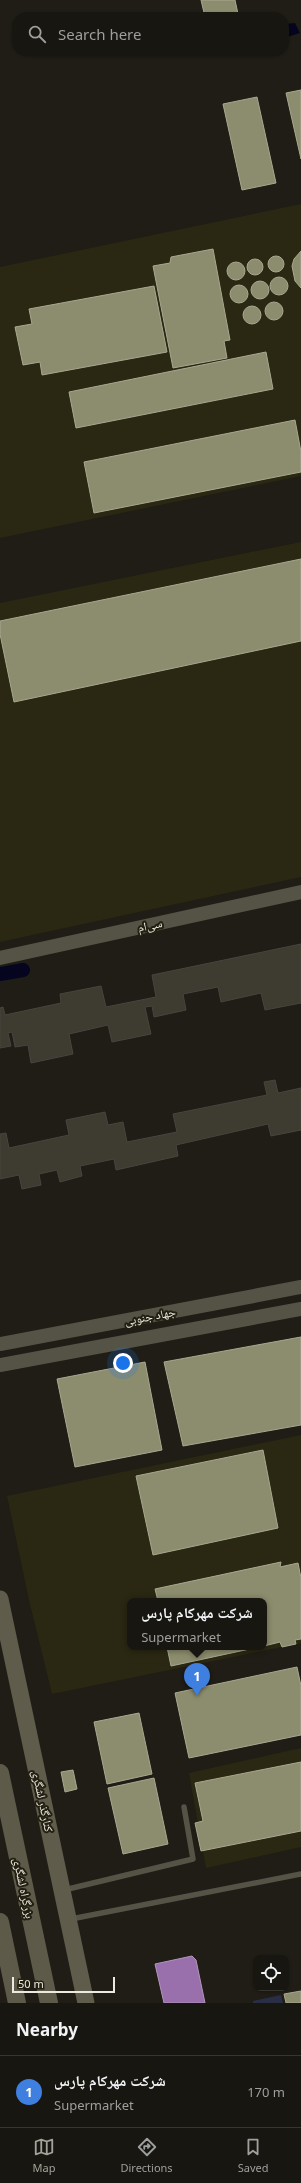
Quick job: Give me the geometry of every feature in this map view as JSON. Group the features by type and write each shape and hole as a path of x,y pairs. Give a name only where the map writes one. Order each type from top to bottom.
{"highway":[{"name":"بزرگراه لشگری","path":"0,1773 49,2003"},
{"path":"0,1922 17,2003"}],"main road":[{"name":"کنارگذر لشگری","path":"0,1599 86,2003"}],"street":[{"name":"سی‌ام","path":"0,958 301,892"},
{"name":"جهاد جنوبی","path":"0,1344 301,1287"},
{"name":"جهاد جنوبی","path":"0,1365 301,1309"}],"lane":[{"path":"62,1890 193,1859 184,1806"},
{"path":"68,1919 301,1874"}],"shaded area":[{"path":"295,23 300,33 289,36 289,24"},
{"path":"301,204 301,476 0,538 0,267"},
{"path":"301,542 301,877 0,942 0,603"},
{"path":"301,1435 301,1643 267,1650 267,1598 127,1598 127,1650 267,1650 52,1694 29,1600 7,1496"},
{"path":"301,1748 301,1847 206,1868 189,1773"},
{"path":"281,1995 283,2003 253,2003 253,2001"}],"building: Offices":[{"path":"192,1956 196,1960 205,2003 164,2003 155,1964"}],"building: Industry":[{"path":"201,0 235,0 238,12 204,12"},
{"path":"301,90 301,159 286,93"},
{"path":"257,97 276,183 242,190 223,104"},
{"path":"213,249 230,340 224,341 227,358 173,368 153,266 170,263 171,257"},
{"path":"301,251 301,288 295,281 292,266 294,259"},
{"path":"273,256 279,256 284,261 282,270 279,272 273,272 268,267 268,261"},
{"path":"252,259 258,259 263,264 261,273 258,275 252,275 247,270 247,264"},
{"path":"236,262 242,265 245,271 242,277 236,280 230,277 227,271 230,265"},
{"path":"279,277 285,280 288,286 285,292 279,295 273,292 270,286 273,280"},
{"path":"260,281 266,284 269,290 266,296 260,299 254,296 251,290 254,284"},
{"path":"235,285 243,285 248,290 246,301 243,303 235,303 230,298 230,290"},
{"path":"154,286 167,352 42,375 40,362 23,365 15,327 32,324 29,309"},
{"path":"274,302 280,305 283,311 280,317 274,320 268,317 265,311 268,305"},
{"path":"252,306 258,309 261,315 258,321 252,324 246,321 243,315 246,309"},
{"path":"266,352 273,389 76,428 69,392"},
{"path":"295,420 301,452 301,472 94,513 84,462"},
{"path":"301,559 301,641 14,702 0,634 0,621"},
{"path":"301,1337 301,1425 183,1446 164,1362"},
{"path":"145,1362 162,1450 75,1467 57,1379"},
{"path":"263,1450 278,1528 153,1555 136,1476"},
{"path":"281,1562 280,1567 298,1563 301,1578 301,1639 295,1640 296,1644 282,1647 280,1642 267,1645 267,1598 157,1598 155,1589"},
{"path":"168,1650 245,1650 171,1666"},
{"path":"297,1667 301,1686 301,1735 189,1758 175,1693"},
{"path":"139,1713 152,1774 107,1784 94,1722"},
{"path":"301,1762 301,1831 201,1851 195,1823 203,1821 195,1783"},
{"path":"73,1770 77,1789 65,1792 61,1772"},
{"path":"154,1778 168,1844 123,1854 108,1788"},
{"path":"301,1991 301,2003 286,2003 284,1994"}],"building: Other":[{"path":"301,944 301,1003 265,1010 261,993 221,1002 218,987 183,994 186,1010 154,1017 152,1006 145,1007 151,1034 112,1042 108,1025 69,1034 73,1054 31,1063 28,1045 15,1047 12,1032 8,1033 11,1046 0,1048 0,1008 3,1007 5,1015 61,1003 60,994 101,986 106,1007 156,997 152,975"},
{"path":"275,1080 278,1093 301,1088 301,1130 271,1136 268,1124 176,1145 178,1156 116,1170 114,1159 80,1166 82,1176 60,1182 57,1170 39,1174 41,1185 22,1189 19,1175 0,1179 0,1134 6,1133 9,1148 69,1135 66,1120 105,1112 108,1125 123,1122 127,1142 177,1132 173,1114 267,1095 264,1082"}],"waterway":[{"path":"0,974 23,970"}],"place":[{"name":"شرکت مهرکام پارس","path":"197,1696"}]}
